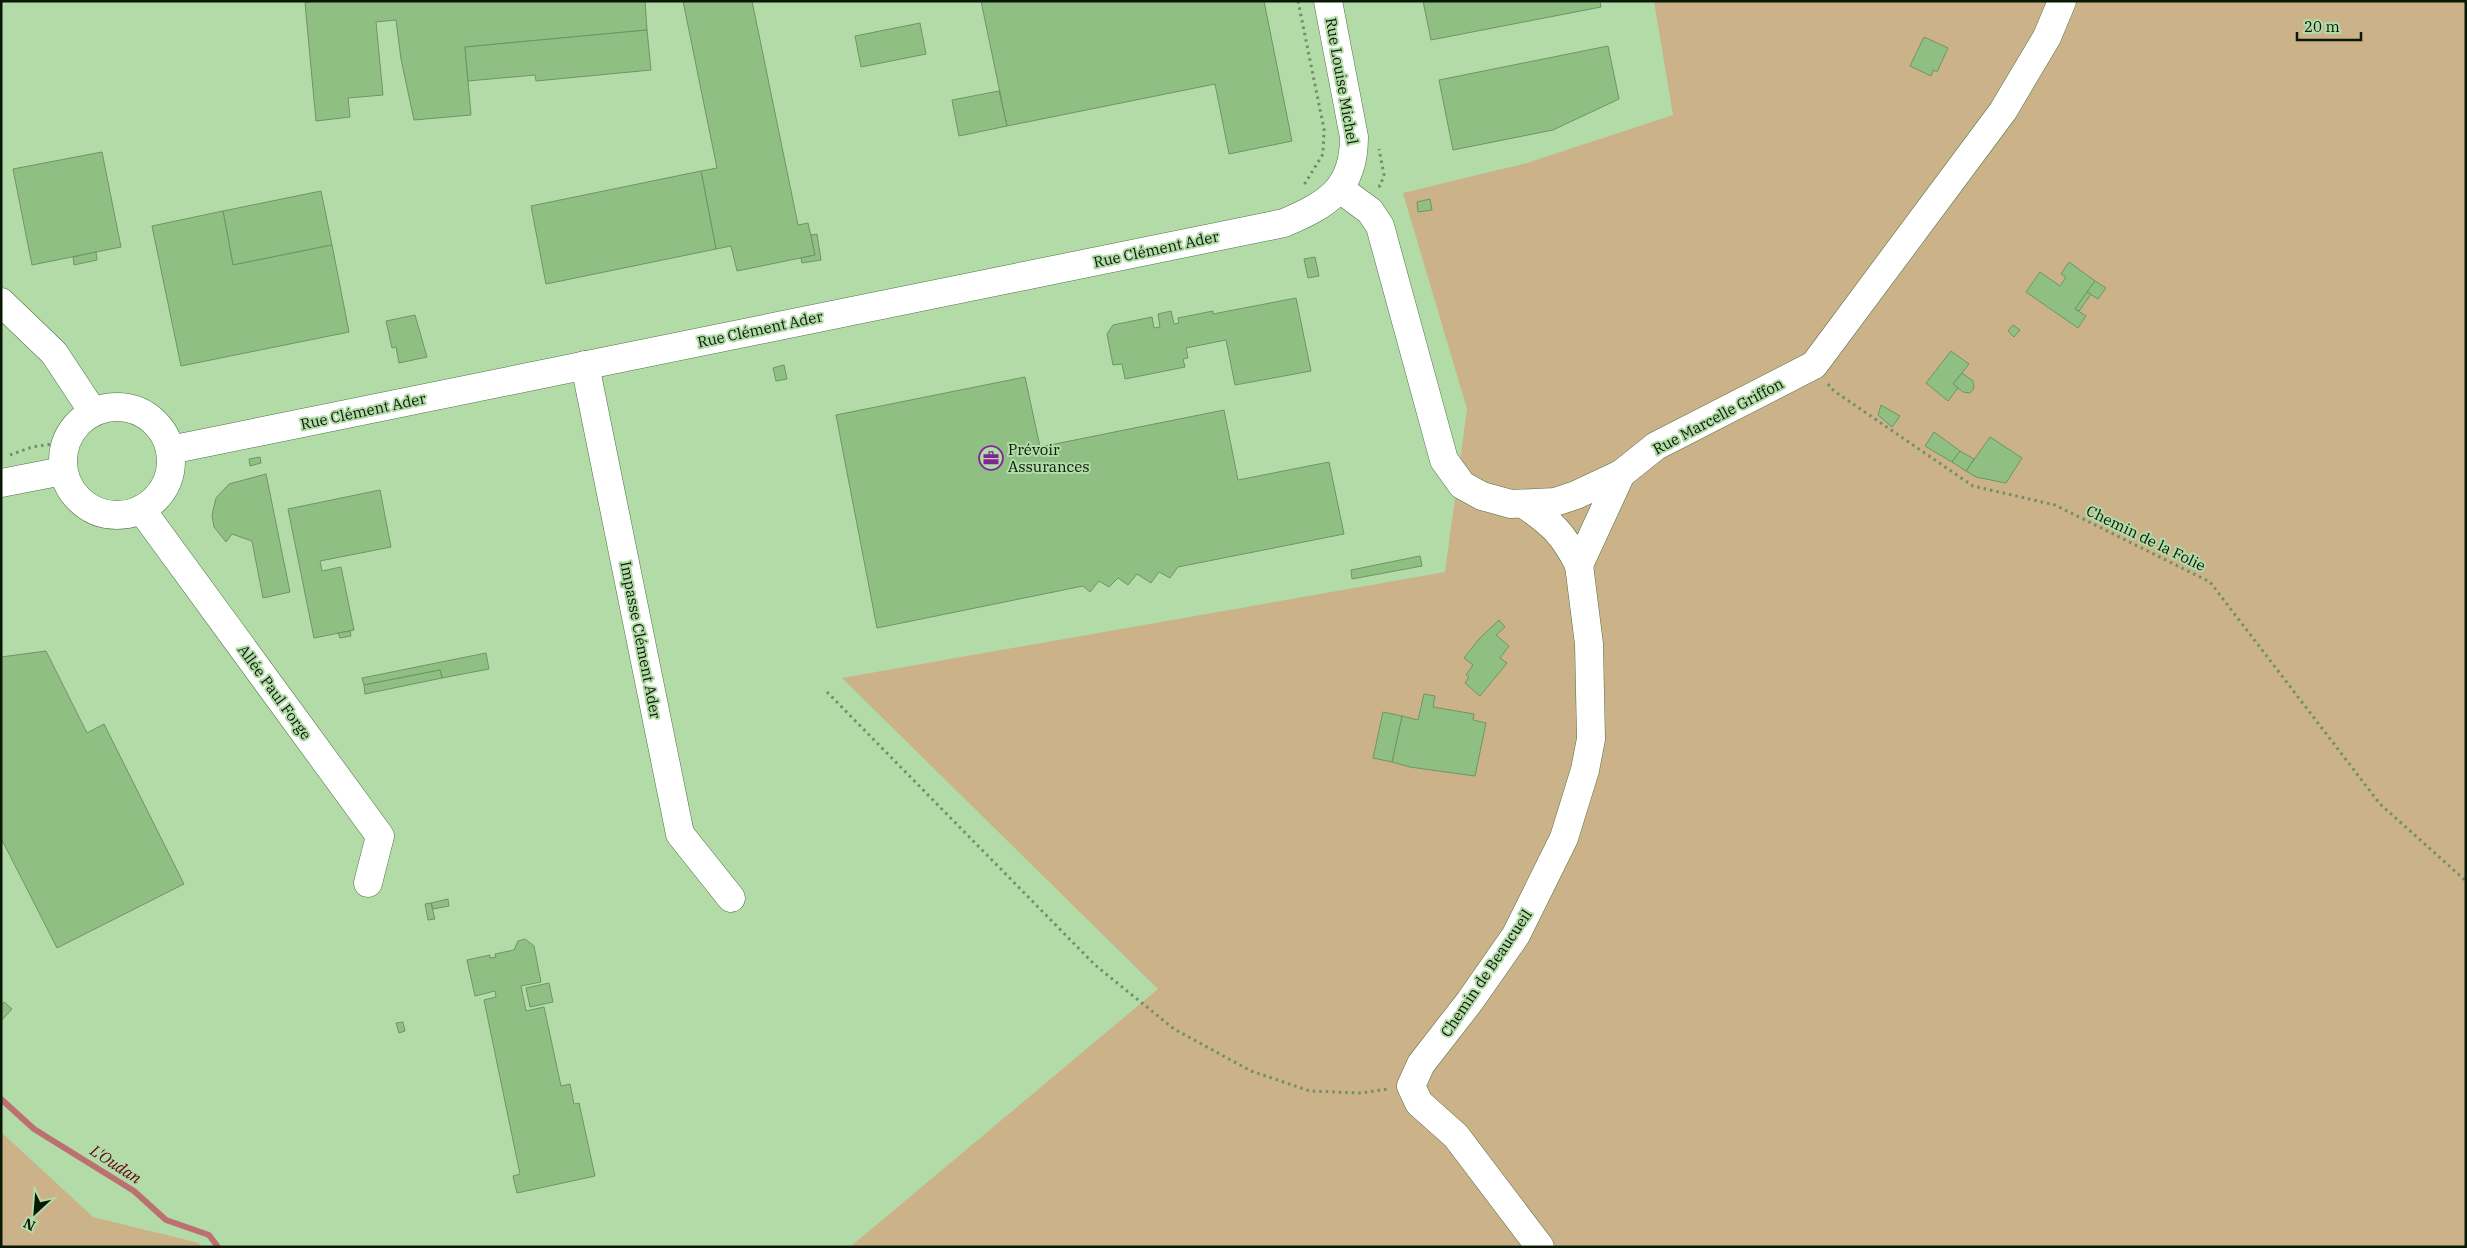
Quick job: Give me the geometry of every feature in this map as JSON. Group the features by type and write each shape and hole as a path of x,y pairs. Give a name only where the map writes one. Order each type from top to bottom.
{"street":[{"name":"Rue Louise Michel","path":"1328,1 1354,137 1354,154 1350,170 1340,188"},
{"name":"Rue Marcelle Griffon","path":"1340,188 1370,211 1380,226 1444,460 1462,485 1482,496 1511,504 1555,502 1569,498 1621,474 1656,446 1814,365 2004,112 2047,38 2062,1"},
{"name":"Rue Clément Ader","path":"170,450 1284,223 1307,213 1329,200 1340,188"},
{"path":"1,302 54,353 93,412"},
{"name":"Impasse Clément Ader","path":"585,365 680,834 731,898"},
{"path":"109,407 127,408 140,412 156,423 165,437 170,450 170,468 167,480 152,502 141,509 125,514 107,514 90,508 77,498 69,487 63,470 62,458 66,442 73,429 93,412 109,407"},
{"path":"1,484 63,470"},
{"path":"1579,565 1621,474"},
{"name":"Chemin de Beaucueil","path":"1411,1086 1421,1064 1470,1001 1516,935 1564,838 1585,770 1591,739 1589,644 1579,565 1568,544 1553,524 1524,504"},
{"name":"Allée Paul Forge","path":"141,509 380,836 368,883"},
{"path":"1411,1086 1419,1103 1456,1136 1540,1247"}],"path":[{"path":"1298,1 1324,129 1323,154 1300,190"},
{"name":"Chemin de la Folie","path":"1814,365 1834,391 1973,486 2055,505 2210,582 2380,804 2466,881"},
{"path":"1,458 32,447 66,442"},
{"path":"827,692 1095,965 1174,1029 1251,1071 1310,1091 1361,1094 1411,1086"}],"shaded area":[{"path":"1654,1 2466,1 2466,1247 850,1247 1158,989 842,678 1445,572 1467,409 1403,193 1527,163 1673,115"},
{"path":"1,1132 93,1217 199,1243 201,1247 1,1247"}],"building":[{"path":"314,1 645,1 647,30 465,47 471,115 414,120 401,59 396,20 376,22 383,95 348,98 350,117 316,121 305,3"},
{"path":"683,1 752,1 798,225 808,223 815,255 737,271 731,246 716,249 701,171 717,168"},
{"path":"981,1 1264,1 1292,141 1229,154 1215,84 1007,126"},
{"path":"1423,1 1600,1 1601,7 1431,40"},
{"path":"920,23 926,54 861,67 855,36"},
{"path":"647,30 651,70 536,81 535,75 468,81 465,47"},
{"path":"1924,37 1948,48 1937,72 1933,70 1931,76 1910,66"},
{"path":"1608,46 1619,99 1553,130 1453,150 1439,80"},
{"path":"999,91 1007,126 959,136 952,100"},
{"path":"102,152 121,247 32,265 13,169"},
{"path":"701,171 716,249 546,284 531,206"},
{"path":"321,191 332,245 233,265 223,211"},
{"path":"1430,199 1432,210 1418,212 1417,202"},
{"path":"223,211 233,265 332,245 349,332 181,366 152,226"},
{"path":"817,234 821,260 802,263 801,258 815,255 811,235"},
{"path":"96,252 97,260 74,265 73,257"},
{"path":"1315,257 1319,276 1308,278 1304,259"},
{"path":"2069,262 2095,281 2075,309 2086,316 2078,328 2026,292 2040,272 2060,286 2066,277 2061,274"},
{"path":"2095,281 2106,288 2098,299 2087,292"},
{"path":"2087,292 2091,294 2079,311 2075,309"},
{"path":"1296,298 1311,371 1235,385 1226,340 1186,348 1188,358 1183,359 1185,367 1125,379 1122,364 1113,365 1107,334 1113,325 1152,317 1154,328 1160,327 1158,314 1171,311 1174,324 1179,323 1178,318 1213,311 1213,314"},
{"path":"415,315 427,357 399,363 396,347 392,348 386,321"},
{"path":"2013,325 2020,330 2014,337 2008,331"},
{"path":"1951,351 1969,364 1953,384 1958,388 1948,401 1926,383"},
{"path":"784,365 787,379 776,381 773,368"},
{"path":"1962,373 1973,381 1974,388 1970,393 1963,392 1953,384"},
{"path":"1025,377 1040,447 1224,410 1238,480 1329,462 1344,534 1178,567 1170,578 1159,572 1151,583 1137,574 1128,585 1118,578 1109,587 1099,581 1090,592 1083,586 877,628 836,415"},
{"path":"1881,405 1900,416 1892,427 1878,415"},
{"path":"1934,432 1960,451 1952,462 1925,446"},
{"path":"1990,437 2022,458 2006,483 1976,477 1966,471"},
{"path":"1960,451 1974,459 1966,471 1952,462"},
{"path":"260,457 261,463 250,466 249,459"},
{"path":"266,474 290,592 263,598 252,541 232,534 226,542 214,527 212,515 216,498 229,484"},
{"path":"380,490 391,547 320,561 322,571 341,567 354,630 314,638 288,509"},
{"path":"1420,556 1422,566 1352,579 1351,570"},
{"path":"1499,620 1505,627 1496,635 1509,646 1500,658 1507,663 1480,696 1465,683 1469,677 1466,675 1473,665 1464,658 1479,639"},
{"path":"350,631 351,636 340,638 338,633"},
{"path":"46,651 87,733 104,724 184,884 57,948 1,838 1,657"},
{"path":"486,653 489,669 442,678 440,670 364,685 362,678"},
{"path":"440,670 442,678 365,694 364,685"},
{"path":"1424,694 1435,696 1433,707 1474,714 1473,720 1486,723 1475,776 1410,767 1392,762 1402,716 1418,720"},
{"path":"1383,712 1402,716 1392,762 1373,758"},
{"path":"448,899 449,906 433,909 431,903"},
{"path":"431,903 435,919 428,920 425,904"},
{"path":"525,939 534,946 541,982 521,986 526,1011 544,1007 561,1086 570,1084 574,1104 579,1103 595,1176 517,1193 513,1176 520,1174 484,1000 496,997 495,991 475,996 467,960 490,955 490,958 496,957 495,954 514,950 518,941"},
{"path":"549,983 553,1002 530,1007 526,988"},
{"path":"4,1002 12,1009 1,1021 1,1005"},
{"path":"403,1022 405,1031 399,1033 396,1023"}],"waterway":[{"name":"L'Oudan","path":"1,1099 34,1129 134,1191 166,1220 209,1235 218,1247"}],"place":[{"name":"Prévoir Assurances","path":"991,458"}]}
